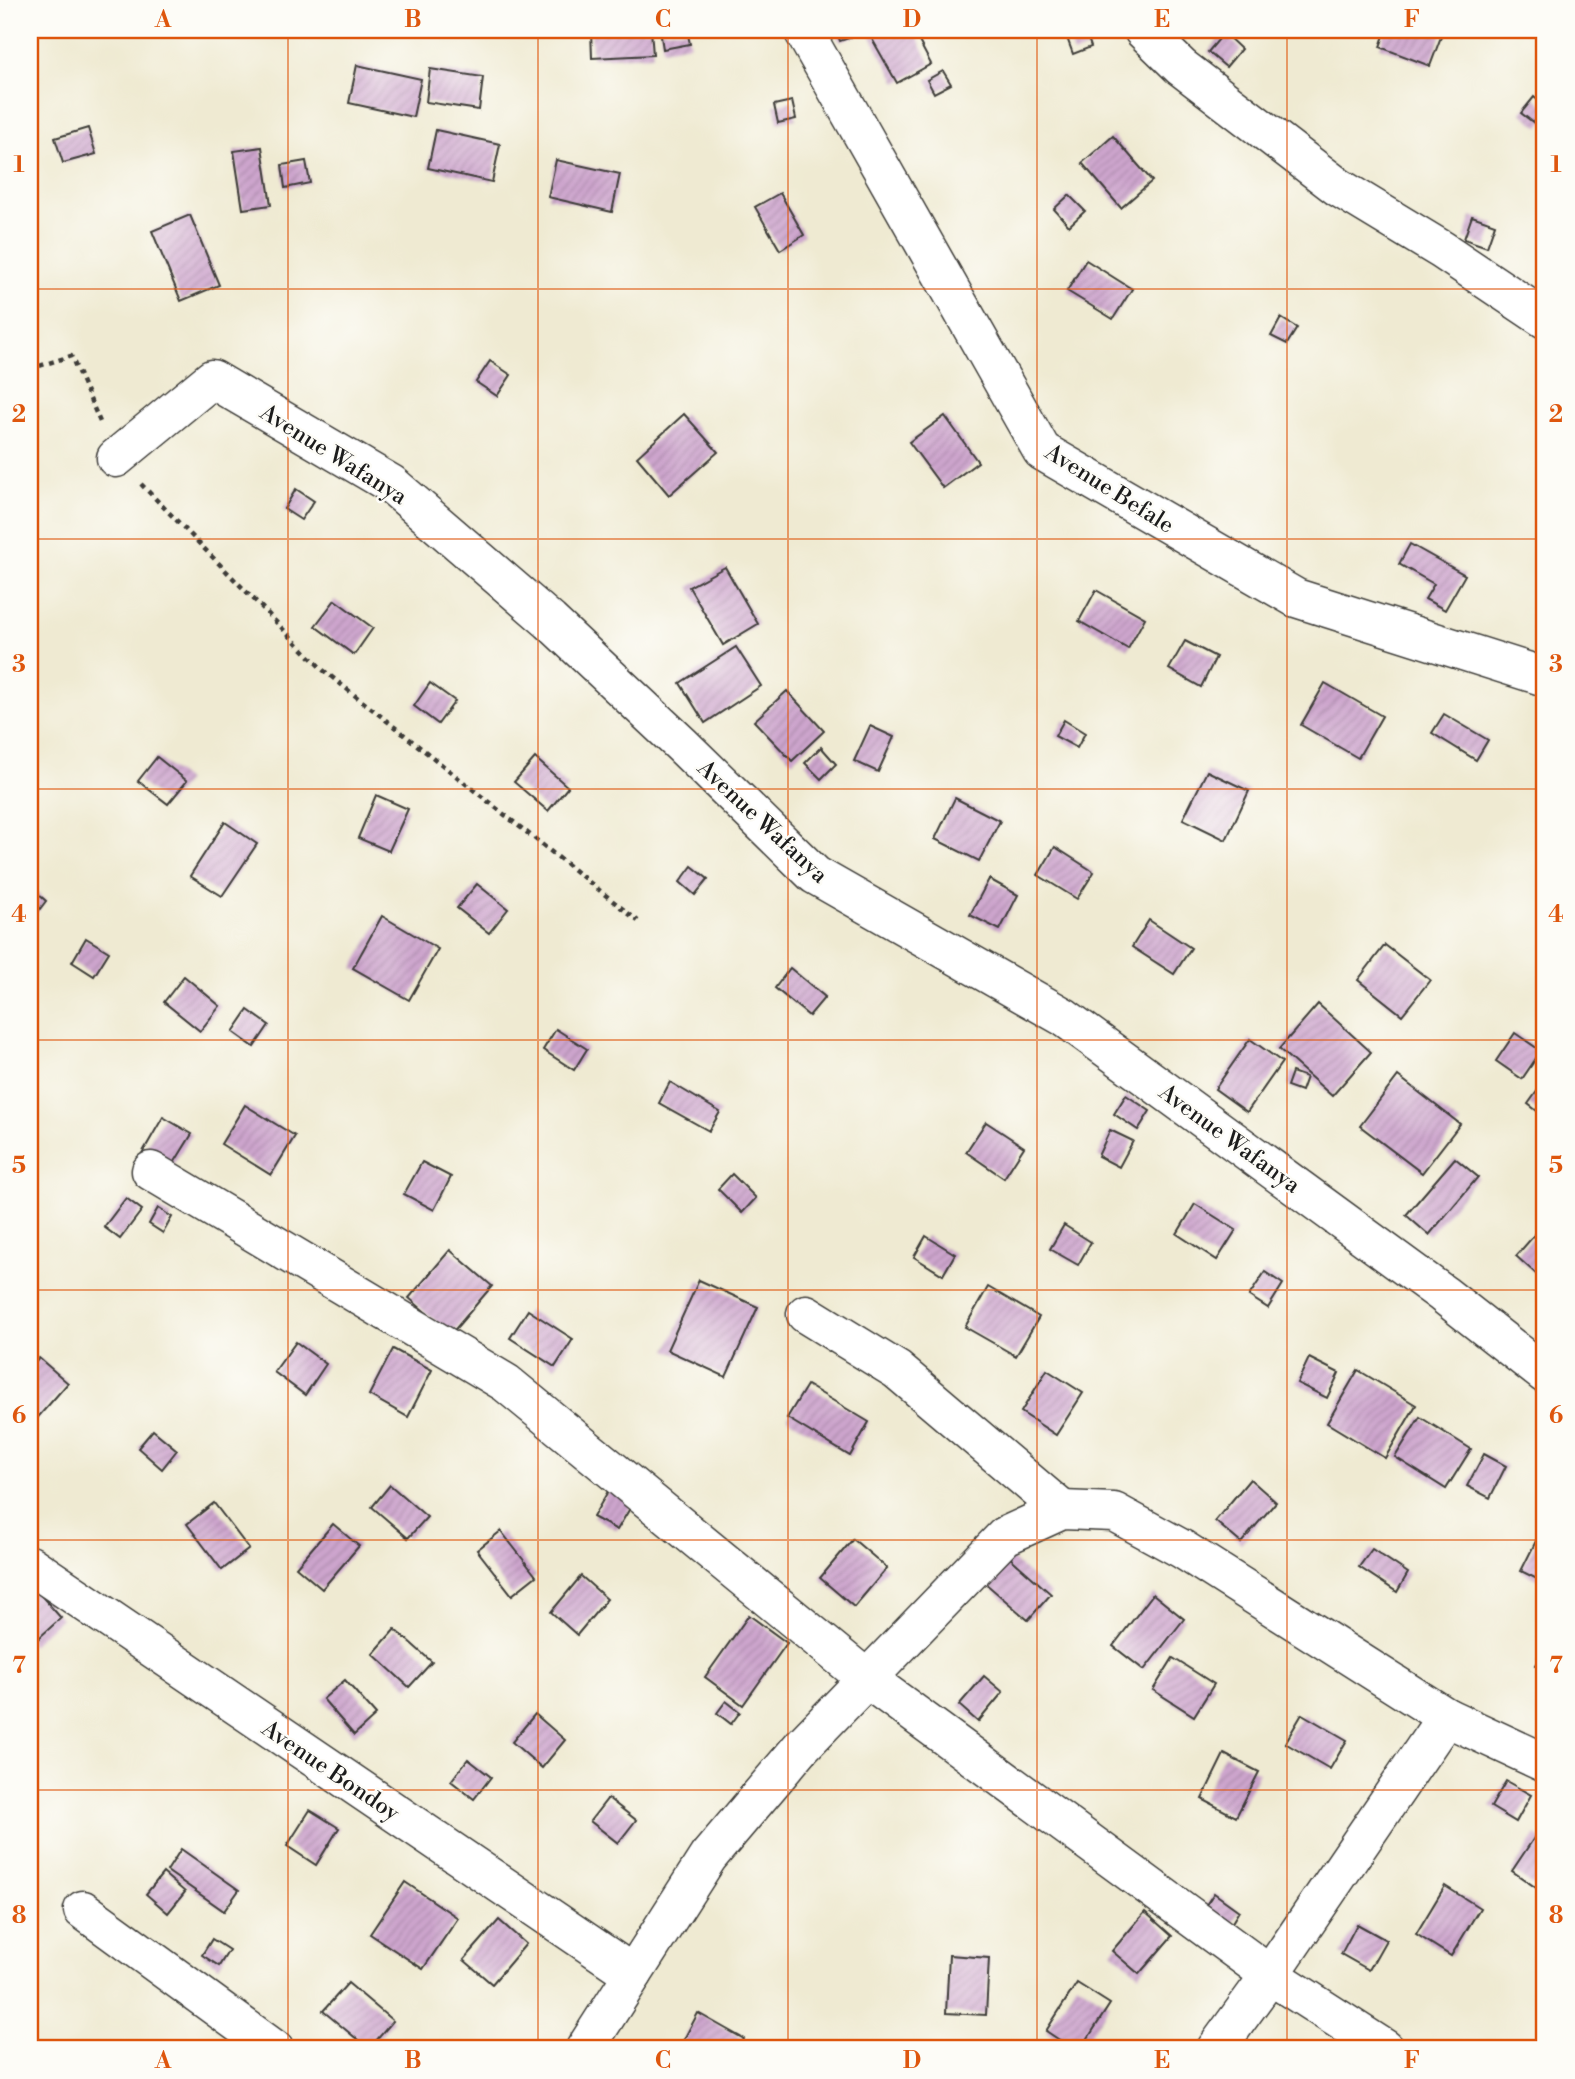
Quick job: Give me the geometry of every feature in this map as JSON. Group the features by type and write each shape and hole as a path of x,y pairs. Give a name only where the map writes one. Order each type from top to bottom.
{"street":[{"name":"Avenue Befale","path":"803,30 1042,451 1296,598 1545,677"},
{"path":"1143,30 1181,66 1338,187 1442,250 1545,319"},
{"name":"Avenue Wafanya","path":"116,458 212,379 391,484 550,621 682,744 815,875 1064,1017 1443,1294 1545,1374"},
{"path":"151,1171 506,1383 867,1679 1270,1975 1385,2049"},
{"path":"806,1314 897,1370 1062,1510"},
{"path":"585,2049 708,1857 802,1746 1005,1536 1062,1510 1114,1512 1159,1536 1446,1717 1545,1763"},
{"name":"Avenue Bondoy","path":"30,1565 633,1974"},
{"path":"1216,2049 1270,1975 1446,1717"},
{"path":"83,1910 274,2049"}],"path":[{"path":"30,369 71,356 116,458 323,670 638,921"}],"building":[{"path":"591,30 651,30 653,55 592,58"},
{"path":"660,30 687,30 690,44 663,49"},
{"path":"836,30 856,30 858,35 840,41"},
{"path":"867,30 913,30 931,64 897,83"},
{"path":"1085,30 1091,47 1073,54 1066,35"},
{"path":"1386,30 1432,30 1442,34 1430,66 1380,47"},
{"path":"1224,33 1241,49 1226,67 1208,52"},
{"path":"357,65 421,79 413,117 349,103"},
{"path":"430,69 483,77 479,110 426,102"},
{"path":"943,71 951,84 934,93 927,80"},
{"path":"1534,97 1545,106 1545,120 1539,127 1521,113"},
{"path":"792,101 796,119 778,123 774,105"},
{"path":"88,128 96,154 63,163 55,138"},
{"path":"436,130 500,144 492,182 428,168"},
{"path":"1113,136 1152,181 1121,208 1082,163"},
{"path":"262,147 271,205 243,209 234,151"},
{"path":"556,160 620,174 612,212 548,197"},
{"path":"306,161 310,183 285,188 282,165"},
{"path":"780,193 804,235 780,250 755,207"},
{"path":"1069,195 1085,211 1069,226 1054,209"},
{"path":"190,215 219,285 181,301 152,231"},
{"path":"1472,216 1495,224 1487,247 1464,239"},
{"path":"1086,260 1132,289 1113,319 1067,291"},
{"path":"1281,318 1297,328 1287,344 1271,336"},
{"path":"490,361 511,375 497,396 476,382"},
{"path":"684,414 718,452 669,495 637,457"},
{"path":"945,416 978,462 943,488 909,442"},
{"path":"296,489 314,501 301,520 284,509"},
{"path":"1410,544 1465,575 1445,610 1425,599 1434,584 1399,564"},
{"path":"725,567 758,624 723,645 689,587"},
{"path":"1096,590 1145,618 1128,649 1079,621"},
{"path":"335,600 373,628 354,655 315,626"},
{"path":"1185,641 1216,657 1201,687 1169,669"},
{"path":"736,647 761,686 705,723 680,683"},
{"path":"430,683 455,701 438,724 414,706"},
{"path":"1325,683 1382,716 1358,758 1301,725"},
{"path":"787,691 824,731 792,761 754,721"},
{"path":"1444,714 1488,740 1476,760 1432,733"},
{"path":"1064,720 1085,733 1077,748 1055,736"},
{"path":"870,726 894,737 878,772 854,761"},
{"path":"821,747 836,764 821,779 805,763"},
{"path":"157,757 187,781 168,804 138,781"},
{"path":"535,758 568,787 548,811 514,782"},
{"path":"1207,771 1249,791 1226,840 1183,819"},
{"path":"376,795 408,809 389,851 358,838"},
{"path":"955,798 1000,821 979,861 935,839"},
{"path":"225,822 257,844 222,896 190,876"},
{"path":"1055,847 1094,872 1077,899 1038,875"},
{"path":"692,866 708,879 695,895 680,882"},
{"path":"989,879 1018,895 1000,930 970,915"},
{"path":"477,884 508,909 489,933 457,908"},
{"path":"30,887 46,901 30,922"},
{"path":"382,916 438,949 409,1000 353,968"},
{"path":"1149,920 1191,948 1174,974 1132,947"},
{"path":"86,938 109,952 94,976 72,962"},
{"path":"1385,945 1430,980 1402,1015 1358,980"},
{"path":"790,968 825,997 809,1016 775,988"},
{"path":"184,976 220,1006 200,1031 164,1002"},
{"path":"1318,1004 1371,1052 1332,1096 1279,1049"},
{"path":"248,1010 269,1025 254,1047 233,1032"},
{"path":"556,1029 587,1049 574,1070 543,1050"},
{"path":"1515,1033 1541,1051 1522,1079 1496,1061"},
{"path":"1250,1039 1282,1062 1247,1112 1215,1089"},
{"path":"1292,1072 1306,1077 1301,1091 1287,1086"},
{"path":"1398,1076 1460,1124 1422,1173 1360,1126"},
{"path":"670,1082 720,1112 709,1131 659,1103"},
{"path":"1541,1086 1545,1089 1545,1117 1528,1104"},
{"path":"1126,1095 1150,1111 1138,1130 1114,1114"},
{"path":"245,1105 295,1136 271,1175 221,1144"},
{"path":"163,1117 192,1134 168,1173 140,1157"},
{"path":"986,1122 1024,1147 1004,1178 966,1152"},
{"path":"1110,1130 1133,1141 1119,1167 1098,1156"},
{"path":"1455,1158 1478,1177 1429,1235 1406,1215"},
{"path":"422,1162 451,1177 434,1210 404,1194"},
{"path":"732,1174 756,1198 742,1213 718,1189"},
{"path":"126,1198 142,1210 120,1239 104,1227"},
{"path":"1195,1204 1236,1230 1217,1260 1177,1234"},
{"path":"158,1208 172,1217 163,1233 149,1224"},
{"path":"1064,1225 1091,1242 1078,1265 1050,1249"},
{"path":"1545,1225 1545,1282 1516,1256"},
{"path":"926,1236 955,1254 943,1275 914,1257"},
{"path":"450,1250 492,1286 451,1334 409,1298"},
{"path":"1265,1272 1283,1284 1268,1308 1249,1296"},
{"path":"699,1280 758,1307 726,1377 667,1350"},
{"path":"988,1287 1039,1317 1016,1356 965,1327"},
{"path":"528,1310 573,1339 555,1367 510,1338"},
{"path":"296,1342 326,1364 305,1395 274,1372"},
{"path":"393,1349 432,1370 408,1417 369,1395"},
{"path":"39,1358 68,1383 32,1424 30,1369"},
{"path":"1309,1358 1339,1373 1327,1398 1297,1383"},
{"path":"1047,1370 1083,1393 1056,1435 1021,1412"},
{"path":"1358,1370 1416,1405 1385,1458 1327,1423"},
{"path":"807,1385 869,1422 850,1456 787,1418"},
{"path":"1420,1417 1471,1449 1446,1489 1395,1457"},
{"path":"153,1430 177,1450 162,1469 138,1448"},
{"path":"1484,1454 1506,1466 1490,1498 1467,1486"},
{"path":"1250,1479 1276,1502 1241,1543 1215,1521"},
{"path":"614,1481 638,1495 617,1530 593,1517"},
{"path":"390,1485 427,1517 408,1538 372,1507"},
{"path":"214,1503 249,1549 222,1570 187,1524"},
{"path":"1545,1523 1545,1572 1541,1581 1521,1571"},
{"path":"333,1524 359,1546 322,1589 296,1567"},
{"path":"501,1531 536,1576 512,1595 477,1550"},
{"path":"853,1539 887,1568 854,1607 820,1578"},
{"path":"1372,1549 1408,1573 1397,1592 1359,1567"},
{"path":"1008,1556 1051,1594 1028,1620 985,1583"},
{"path":"581,1576 607,1599 577,1635 551,1612"},
{"path":"30,1583 61,1618 30,1646"},
{"path":"1153,1594 1184,1619 1144,1670 1113,1646"},
{"path":"749,1615 787,1643 743,1705 705,1677"},
{"path":"395,1629 432,1662 409,1687 373,1654"},
{"path":"1545,1651 1545,1671 1536,1665"},
{"path":"1173,1658 1214,1684 1194,1716 1153,1690"},
{"path":"984,1676 1003,1692 978,1722 959,1705"},
{"path":"345,1680 376,1715 354,1735 323,1699"},
{"path":"726,1701 740,1712 731,1724 717,1713"},
{"path":"535,1714 565,1740 542,1768 512,1742"},
{"path":"1302,1714 1347,1740 1330,1769 1285,1743"},
{"path":"1224,1754 1259,1772 1236,1817 1202,1799"},
{"path":"468,1759 491,1777 474,1799 451,1781"},
{"path":"1506,1781 1531,1795 1516,1822 1491,1807"},
{"path":"608,1798 636,1820 618,1843 590,1821"},
{"path":"310,1810 339,1828 316,1865 287,1846"},
{"path":"1536,1835 1545,1841 1545,1894 1512,1871"},
{"path":"181,1849 239,1890 224,1911 167,1871"},
{"path":"163,1873 185,1892 168,1913 146,1894"},
{"path":"405,1882 458,1918 423,1969 370,1934"},
{"path":"1445,1886 1480,1908 1451,1956 1416,1934"},
{"path":"1214,1893 1239,1911 1228,1929 1202,1911"},
{"path":"1145,1912 1172,1936 1139,1974 1112,1951"},
{"path":"499,1920 526,1944 492,1984 464,1960"},
{"path":"1357,1924 1386,1940 1369,1970 1341,1954"},
{"path":"212,1939 229,1950 219,1966 202,1955"},
{"path":"949,1955 989,1958 986,2015 946,2013"},
{"path":"348,1983 393,2021 369,2049 323,2011"},
{"path":"1077,1983 1110,2004 1081,2049 1073,2049 1046,2031"},
{"path":"698,2013 744,2039 738,2049 697,2049 683,2041"}]}
